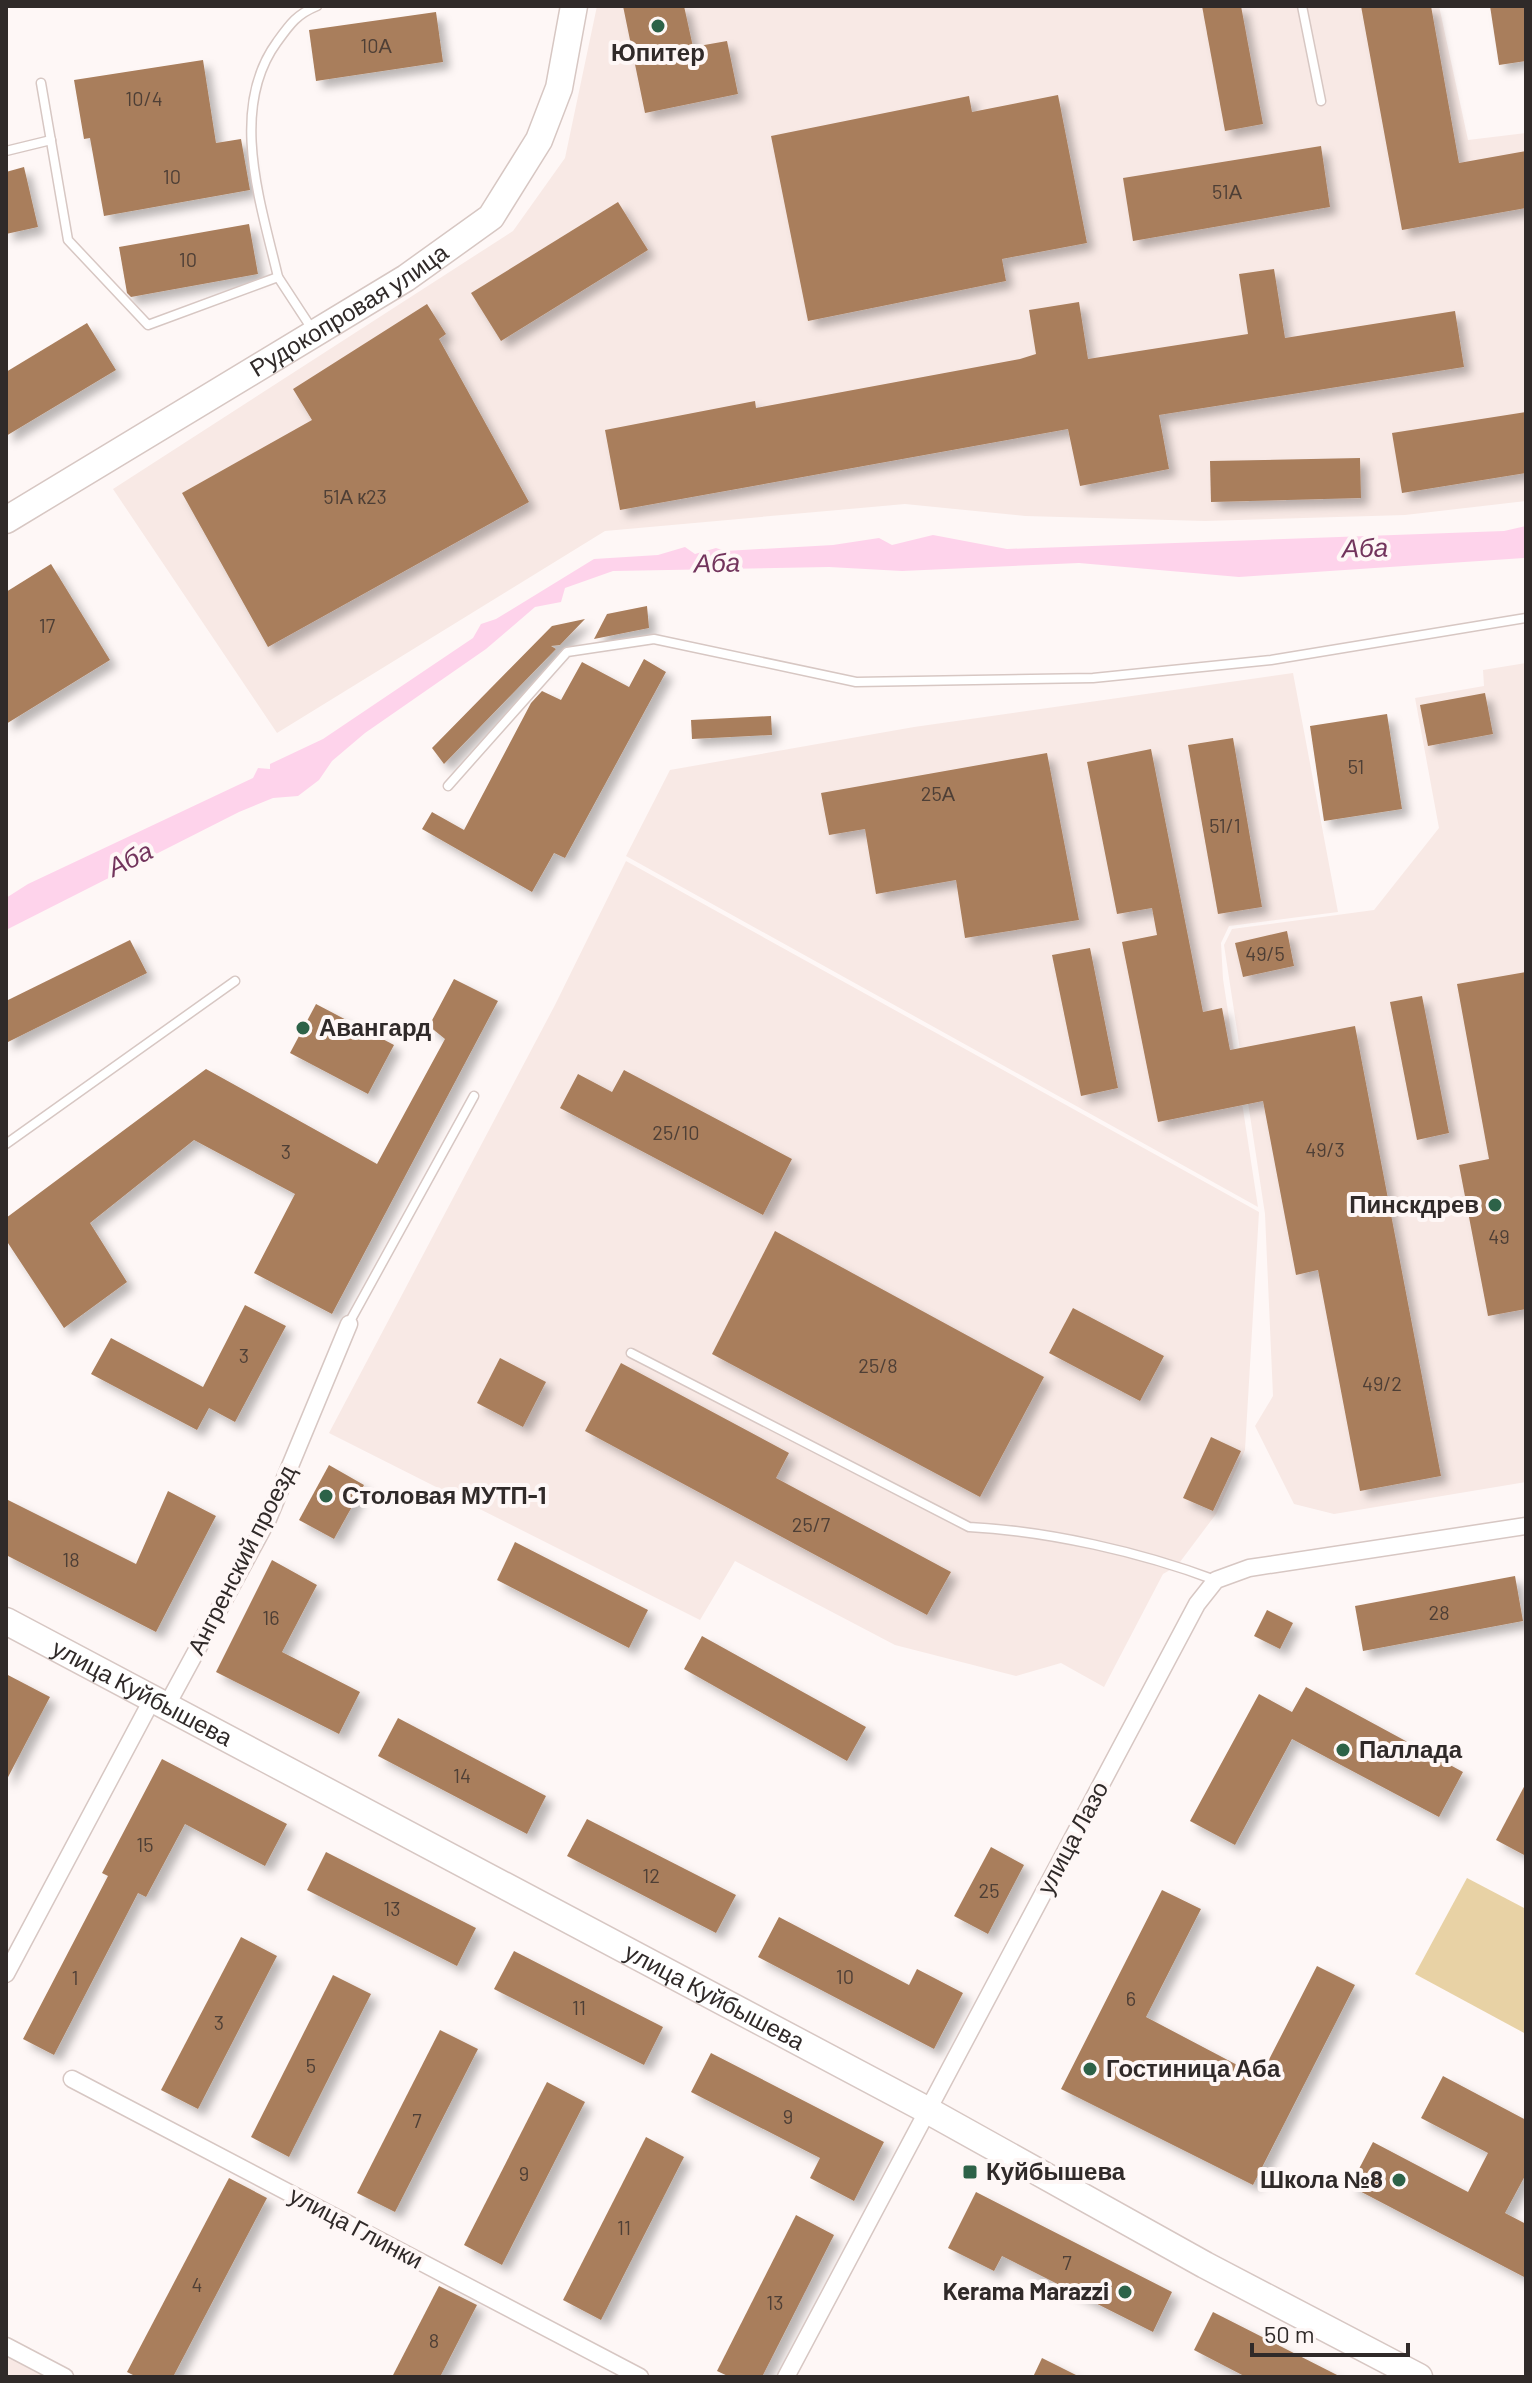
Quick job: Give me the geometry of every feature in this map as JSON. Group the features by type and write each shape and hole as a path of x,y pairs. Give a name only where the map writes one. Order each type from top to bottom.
{"main road":[{"name":"Рудокопровая улица","path":"6,520 406,278 491,217 539,140 559,88 574,6"},
{"name":"улица Куйбышева","path":"6,1621 927,2110 1205,2265 1419,2377"}],"street":[{"name":"Ангренский проезд","path":"6,1974 160,1701 268,1519 349,1324"},
{"path":"1216,1580 1249,1568 1526,1526"},
{"name":"улица Лазо","path":"786,2377 1197,1604 1216,1580"},
{"name":"улица Глинки","path":"72,2079 640,2377"},
{"path":"6,2346 65,2377"}],"lane":[{"path":"315,333 278,277 252,151 251,115 267,56 297,14 317,6"},
{"path":"1302,6 1321,101"},
{"path":"41,83 68,240 148,325 278,277"},
{"path":"6,151 51,140"},
{"path":"448,786 567,652 654,639 856,682 1093,678 1271,660 1526,618"},
{"path":"6,1144 235,981"},
{"path":"349,1324 474,1096"},
{"path":"631,1353 969,1527 1021,1529 1177,1566 1216,1580"}],"shaded area":[{"path":"597,6 1439,6 1468,140 1526,133 1526,501 1405,515 1205,521 1025,516 905,504 605,531 277,733 113,489 513,231 565,158"},
{"path":"1526,663 1526,1482 1334,1514 1294,1504 1255,1426 1273,1396 1265,1214 1224,945 1232,929 1374,910 1439,828 1415,698 1484,686 1483,670"},
{"path":"1293,673 1338,912 1229,926 1221,943 1223,979 1258,1207 626,856 670,770 914,727"},
{"path":"626,861 1259,1212 1245,1450 1216,1514 1177,1566 1163,1574 1104,1687 1061,1663 1016,1676 895,1645 735,1561 700,1620 329,1433 555,1005"},
{"path":"1467,1878 1526,1909 1526,2034 1415,1974"},
{"path":"6,2354 51,2377 6,2377"}],"water":[{"name":"Аба","path":"1526,526 1524,558 1239,577 1079,563 902,571 829,567 613,571 565,588 561,602 535,607 486,649 365,733 332,761 319,780 298,796 273,798 239,812 6,930 6,898 28,884 253,778 258,768 270,769 270,764 323,739 473,638 481,624 496,619 594,559 658,555 685,547 695,554 716,548 725,551 833,545 879,538 892,545 933,535 1007,549 1504,531"}],"building":[{"path":"623,6 684,6 693,47 727,41 738,94 645,113"},
{"path":"1202,6 1241,6 1263,124 1225,131"},
{"path":"1361,6 1431,6 1459,163 1526,151 1526,208 1402,230"},
{"path":"1490,6 1526,6 1526,61 1499,65"},
{"path":"436,12 443,62 316,81 309,30"},
{"path":"203,60 216,143 241,139 250,190 104,216 90,138 84,139 74,80"},
{"path":"1058,95 1087,243 1002,259 1006,281 808,321 771,136 969,96 972,112"},
{"path":"1321,146 1330,207 1133,241 1123,178"},
{"path":"24,167 38,227 6,234 6,172"},
{"path":"618,202 648,250 501,341 471,293"},
{"path":"249,224 258,274 131,297 127,293 119,247"},
{"path":"1274,269 1285,338 1455,311 1464,367 1159,415 1169,469 1080,486 1068,429 620,510 605,430 755,401 756,408 1020,359 1036,354 1029,310 1079,302 1088,359 1248,334 1239,274"},
{"path":"427,304 446,334 439,339 529,502 268,647 182,493 312,420 293,389"},
{"path":"87,323 116,370 6,436 6,372"},
{"path":"1526,412 1526,473 1402,493 1392,433"},
{"path":"1360,458 1361,498 1211,502 1210,461"},
{"path":"51,564 110,660 6,724 6,592"},
{"path":"647,606 649,628 594,639 607,614"},
{"path":"585,619 560,645 551,646 556,649 444,764 432,748 552,626"},
{"path":"644,659 666,672 565,858 554,853 532,892 422,829 432,812 464,830 531,703 542,691 561,700 582,662 629,687"},
{"path":"1485,693 1493,734 1428,746 1420,705"},
{"path":"1387,714 1402,809 1324,821 1310,726"},
{"path":"771,716 772,735 692,739 691,720"},
{"path":"1233,738 1262,907 1218,914 1188,745"},
{"path":"1151,749 1203,1012 1222,1008 1230,1050 1355,1026 1441,1476 1360,1491 1318,1270 1296,1275 1263,1101 1158,1122 1122,942 1157,935 1152,908 1117,914 1087,762"},
{"path":"1047,753 1079,920 965,938 956,880 876,894 865,829 829,835 821,793"},
{"path":"1287,931 1294,966 1243,977 1235,943"},
{"path":"130,940 147,973 6,1043 6,1001"},
{"path":"1090,948 1118,1088 1081,1096 1052,955"},
{"path":"1526,972 1526,1309 1488,1316 1459,1165 1489,1159 1457,984"},
{"path":"454,979 498,1001 332,1314 254,1273 295,1194 194,1140 90,1223 127,1282 64,1328 6,1240 6,1218 206,1069 377,1164 445,1039 429,1026"},
{"path":"1422,996 1449,1133 1417,1140 1390,1002"},
{"path":"316,1004 394,1045 368,1094 290,1053"},
{"path":"624,1070 792,1159 763,1215 560,1108 578,1074 612,1092"},
{"path":"775,1231 1044,1377 980,1497 712,1354"},
{"path":"245,1305 286,1326 235,1422 209,1408 197,1430 91,1374 111,1338 203,1387"},
{"path":"1073,1308 1164,1356 1140,1401 1049,1353"},
{"path":"500,1358 546,1382 523,1427 477,1403"},
{"path":"621,1363 789,1453 776,1478 951,1572 927,1615 585,1431"},
{"path":"1211,1437 1241,1451 1213,1511 1183,1498"},
{"path":"329,1465 364,1485 334,1539 299,1520"},
{"path":"168,1491 216,1516 156,1632 6,1555 6,1499 136,1564"},
{"path":"515,1542 648,1610 629,1648 497,1580"},
{"path":"272,1560 317,1585 282,1652 360,1692 339,1734 216,1672"},
{"path":"1515,1576 1523,1621 1363,1651 1355,1606"},
{"path":"1267,1610 1293,1623 1280,1649 1254,1636"},
{"path":"702,1636 866,1727 847,1761 684,1669"},
{"path":"6,1674 50,1697 6,1781"},
{"path":"1306,1687 1463,1772 1439,1817 1292,1739 1235,1845 1190,1821 1259,1694 1292,1712"},
{"path":"398,1718 546,1796 527,1834 378,1756"},
{"path":"162,1759 287,1824 265,1866 185,1824 146,1897 138,1893 54,2055 23,2039 108,1876 102,1873"},
{"path":"1526,1783 1526,1856 1496,1840"},
{"path":"587,1819 736,1895 716,1933 567,1856"},
{"path":"991,1847 1024,1865 988,1934 954,1916"},
{"path":"326,1852 476,1928 457,1966 307,1890"},
{"path":"1162,1890 1201,1909 1146,2017 1260,2077 1317,1966 1355,1985 1253,2185 1061,2089"},
{"path":"779,1917 909,1985 917,1969 963,1993 934,2049 758,1957"},
{"path":"241,1937 277,1956 198,2109 161,2090"},
{"path":"514,1951 663,2027 644,2065 494,1989"},
{"path":"333,1975 371,1994 289,2157 251,2137"},
{"path":"440,2030 478,2049 395,2212 357,2193"},
{"path":"711,2053 884,2142 854,2201 810,2178 820,2158 691,2092"},
{"name":"Школа №8","path":"1443,2076 1526,2120 1526,2174 1505,2213 1526,2224 1526,2278 1350,2186 1373,2142 1468,2192 1488,2153 1421,2118"},
{"path":"547,2082 585,2102 502,2265 464,2245"},
{"path":"646,2137 684,2157 601,2320 563,2300"},
{"path":"229,2178 267,2198 173,2377 137,2377 127,2372"},
{"path":"976,2192 1172,2292 1153,2332 1002,2256 994,2271 948,2248"},
{"path":"796,2215 834,2235 762,2377 730,2377 717,2371"},
{"path":"439,2286 477,2305 440,2377 392,2377"},
{"path":"1213,2312 1341,2377 1246,2377 1194,2350"},
{"path":"1042,2358 1080,2377 1033,2377"}],"place":[{"name":"Юпитер","path":"658,26"},
{"name":"Авангард","path":"303,1028"},
{"name":"Пинскдрев","path":"1495,1205"},
{"name":"Столовая МУТП-1","path":"326,1496"},
{"name":"Паллада","path":"1343,1750"},
{"name":"Гостиница Аба","path":"1090,2069"},
{"name":"Куйбышева","path":"970,2172"},
{"name":"Школа №8","path":"1399,2180"},
{"name":"Kerama Marazzi","path":"1125,2292"}]}
